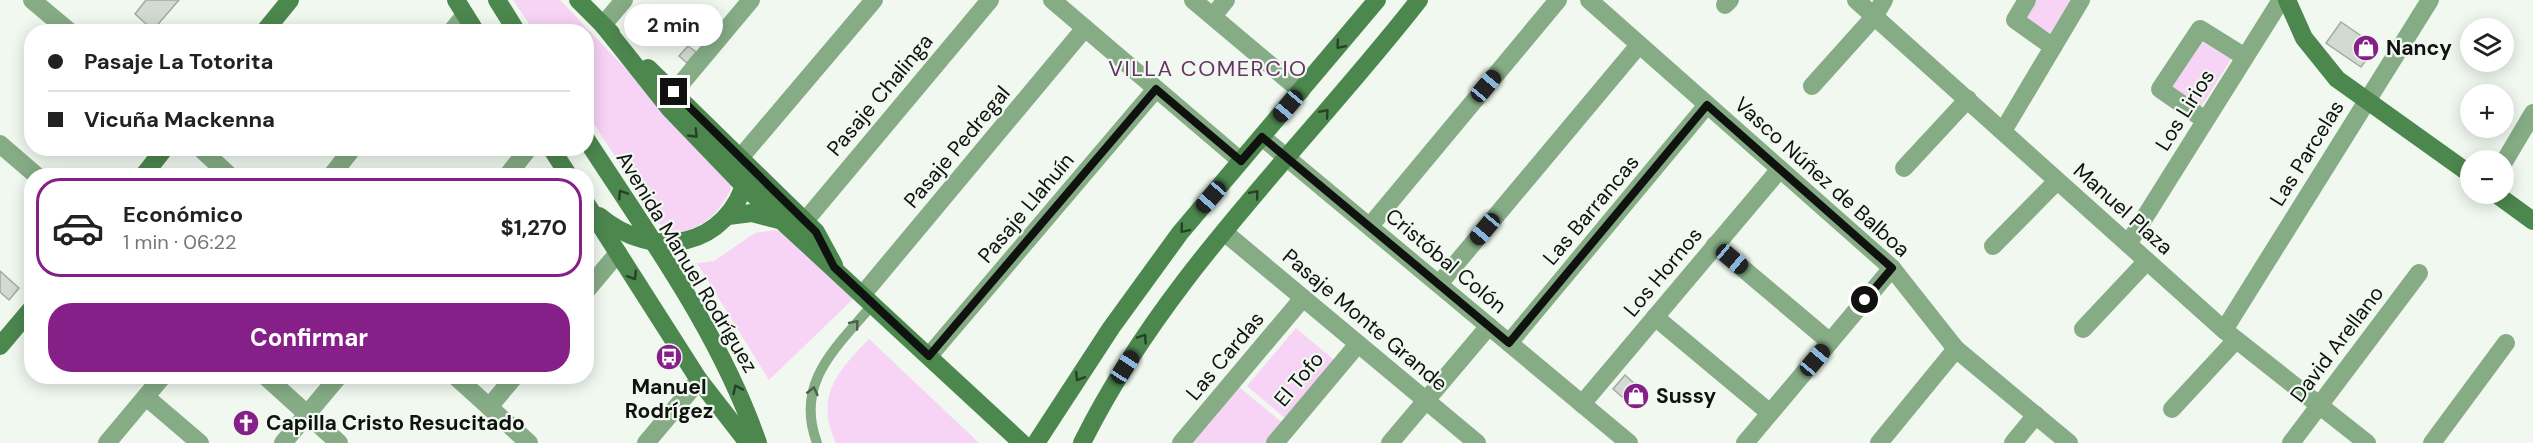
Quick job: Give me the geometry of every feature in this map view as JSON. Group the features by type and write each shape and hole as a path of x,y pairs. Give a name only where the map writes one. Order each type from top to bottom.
{"main road":[{"path":"270,24 290,0"},
{"path":"497,0 512,24"},
{"path":"578,0 805,220 825,246 834,267"},
{"path":"1036,443 1144,280 1377,0"},
{"path":"1082,443 1109,392 1143,338 1224,232 1419,0"},
{"path":"2287,0 2313,52 2337,79 2460,167"},
{"path":"460,8 471,24"},
{"path":"603,25 669,108 744,186 1022,443"},
{"name":"Avenida Manuel Rodríguez","path":"594,151 654,243 716,349 744,404 758,443"},
{"path":"149,168 158,156"},
{"path":"594,211 614,227 654,243 687,241 712,229 728,216 744,186 744,162"},
{"path":"2510,204 2533,221"},
{"path":"728,216 752,213 779,220"},
{"path":"594,215 699,380 748,443"},
{"path":"0,346 24,318"}],"street":[{"path":"32,0 54,7 65,24"},
{"path":"603,25 624,0"},
{"path":"674,92 751,0"},
{"path":"744,162 874,0"},
{"name":"Pasaje Chalinga","path":"805,220 990,0"},
{"path":"1194,0 1301,91"},
{"path":"1212,16 1226,0"},
{"path":"1370,226 1558,0"},
{"name":"Vasco Núñez de Balboa","path":"1589,0 1892,268 1956,349 2069,443"},
{"name":"Manuel Plaza","path":"1856,0 2230,335 2367,443"},
{"path":"1812,86 1874,17 1884,0"},
{"path":"2027,0 2015,20 2053,47"},
{"path":"2003,131 2080,0"},
{"name":"Los Lirios","path":"2127,244 2280,0"},
{"name":"Las Parcelas","path":"2172,410 2230,335 2366,100 2430,0"},
{"path":"1058,2 1085,28 1241,161"},
{"path":"454,24 460,8"},
{"name":"Pasaje Pedregal","path":"868,299 1085,28"},
{"path":"2205,120 2160,89 2200,29 2245,57"},
{"path":"1439,284 1639,45"},
{"name":"Pasaje Llahuín","path":"929,356 1156,89"},
{"path":"1904,168 1968,99"},
{"name":"Las Barrancas","path":"1509,343 1707,105"},
{"path":"2511,150 2533,113"},
{"name":"Cristóbal Colón","path":"1262,137 1629,443"},
{"path":"0,144 28,168"},
{"path":"209,156 221,168"},
{"path":"337,168 346,156"},
{"path":"513,168 523,156"},
{"name":"Los Hornos","path":"1582,404 1780,169"},
{"path":"1993,246 2057,181"},
{"name":"Pasaje Monte Grande","path":"1224,232 1477,443"},
{"path":"1715,245 1830,342"},
{"path":"594,282 618,253"},
{"path":"2083,328 2147,261"},
{"path":"1745,443 1892,268"},
{"name":"David Arellano","path":"2291,443 2419,273"},
{"name":"Las Cardas","path":"1180,443 1303,298"},
{"path":"1655,317 1770,413"},
{"path":"1390,443 1489,326"},
{"path":"2432,443 2506,343"},
{"name":"El Tofo","path":"1275,443 1358,344"},
{"path":"1879,443 1956,349"},
{"path":"646,443 699,380"},
{"path":"107,443 157,384"},
{"path":"274,384 339,443"},
{"path":"283,443 332,384"},
{"path":"464,384 529,443"},
{"path":"489,407 508,384"},
{"path":"146,397 200,443"},
{"path":"2013,443 2036,415"}],"lane":[{"path":"817,443 812,424 811,400 819,370 868,299"}],"shaded area":[{"path":"513,0 560,0 583,24 529,24"},
{"path":"2037,0 2075,0 2052,37 2024,20"},
{"path":"594,36 734,182 719,209 705,222 677,233 658,223 594,124"},
{"path":"2199,40 2231,59 2201,107 2169,87"},
{"path":"774,230 788,232 853,299 769,380 697,263 714,261 755,233"},
{"path":"1296,328 1334,360 1285,418 1247,386"},
{"path":"869,339 979,443 836,443 828,411 833,385 848,362"},
{"path":"1239,387 1284,424 1268,443 1193,443"}],"building":[{"path":"146,0 179,0 158,24 146,24 135,14"},
{"path":"2341,22 2376,46 2361,67 2326,43"},
{"path":"688,46 696,52 687,63 679,56"},
{"path":"0,271 19,288 9,300 0,292"},
{"path":"1625,375 1647,395 1635,408 1613,389"}],"place":[{"name":"Nancy","path":"2366,48"},
{"name":"Manuel Rodrígez","path":"669,357"},
{"name":"Sussy","path":"1636,396"},
{"name":"Capilla Cristo Resucitado","path":"246,423"}],"district":[{"name":"VILLA COMERCIO","path":"1208,68"}],"route":[{"path":"674,92 816,232 834,267 929,356 1156,89 1241,161 1262,137 1509,343 1707,105 1892,268 1865,300"}]}
